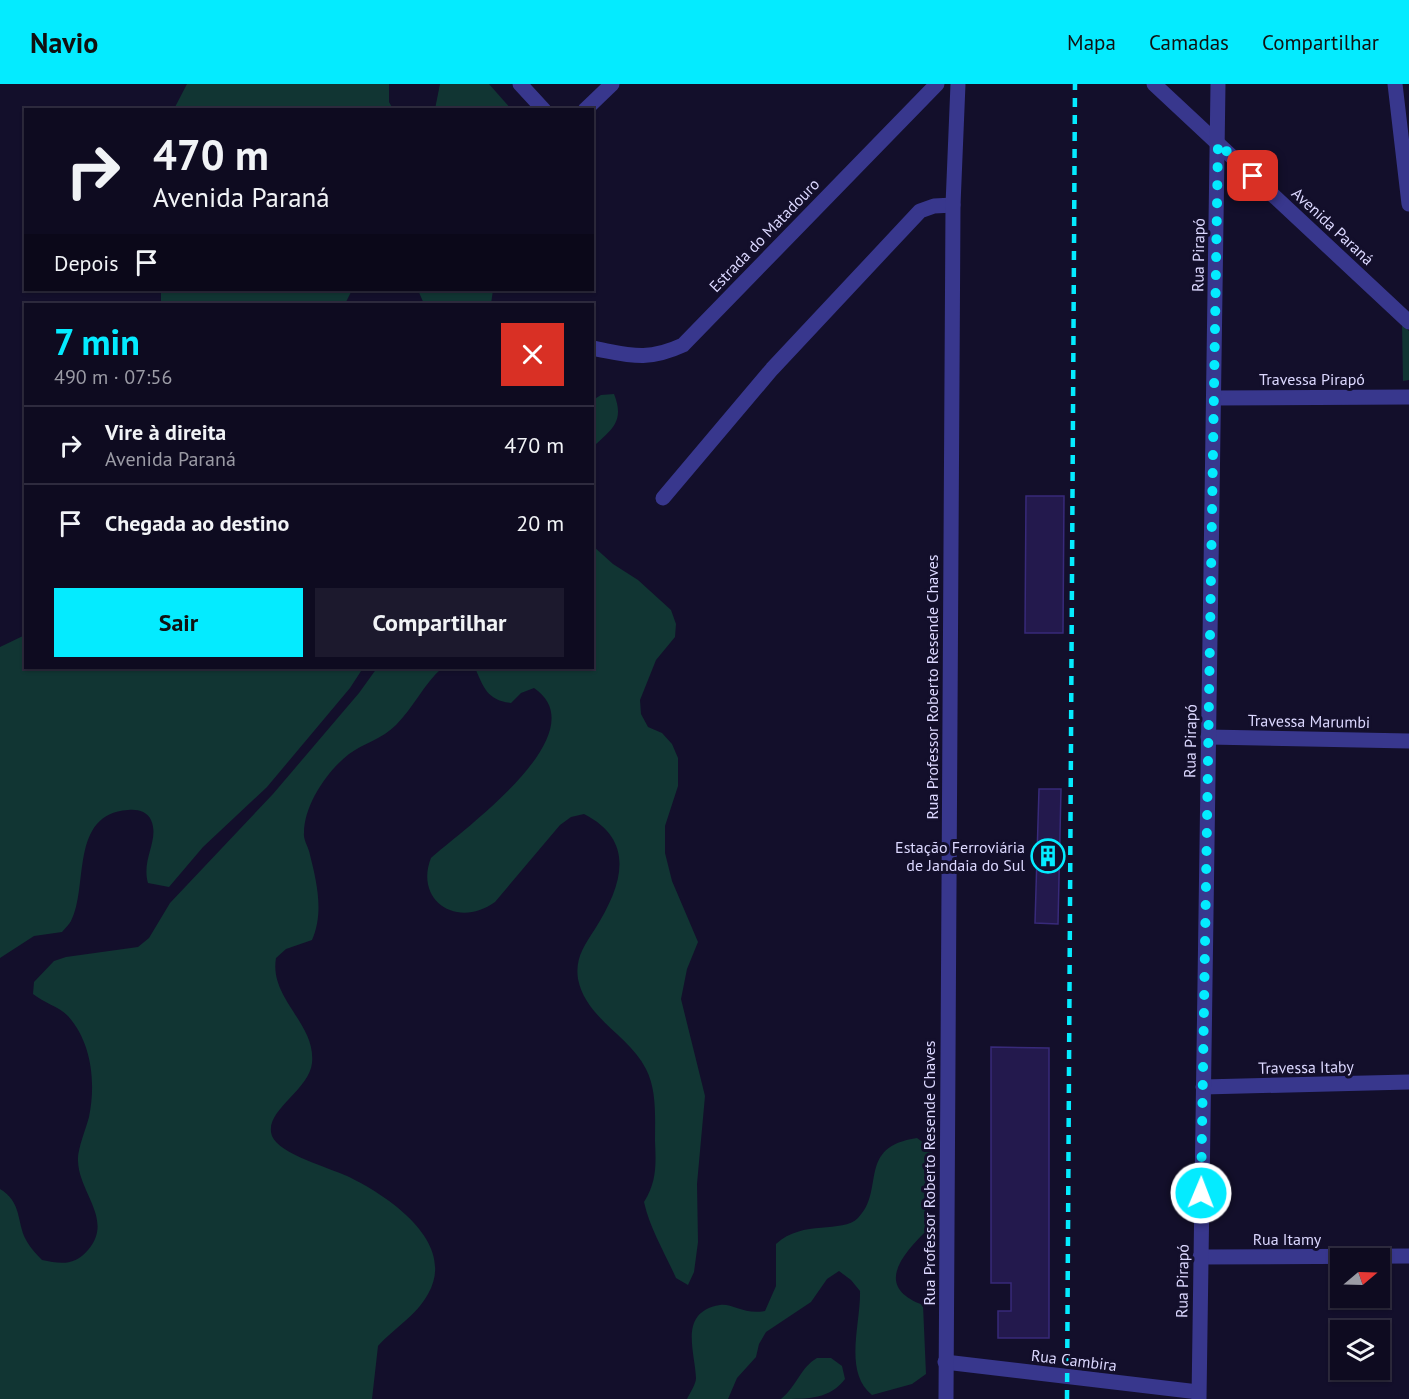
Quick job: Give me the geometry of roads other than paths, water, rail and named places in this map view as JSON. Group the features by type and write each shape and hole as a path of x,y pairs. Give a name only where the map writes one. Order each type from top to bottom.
{"street":[{"path":"520,84 542,108"},
{"path":"587,108 612,84"},
{"name":"Estrada do Matadouro","path":"594,348 646,357 663,355 683,345 937,84"},
{"name":"Rua Professor Roberto Resende Chaves","path":"946,1399 953,205 958,84"},
{"name":"Avenida Paraná","path":"1154,84 1409,322"},
{"name":"Rua Pirapó","path":"1198,1396 1218,84"},
{"path":"1395,84 1409,204"},
{"path":"663,498 772,369 920,211 934,206 953,205"},
{"name":"Travessa Pirapó","path":"1214,398 1409,397"},
{"name":"Travessa Marumbi","path":"1208,737 1409,741"},
{"name":"Travessa Itaby","path":"1203,1087 1409,1082"},
{"name":"Rua Itamy","path":"1200,1257 1409,1256"},
{"name":"Rua Cambira","path":"945,1362 1198,1396"}],"railway":[{"path":"1067,1399 1075,84"}],"place":[{"name":"Estação Ferroviária de Jandaia do Sul","path":"1048,856"}]}
